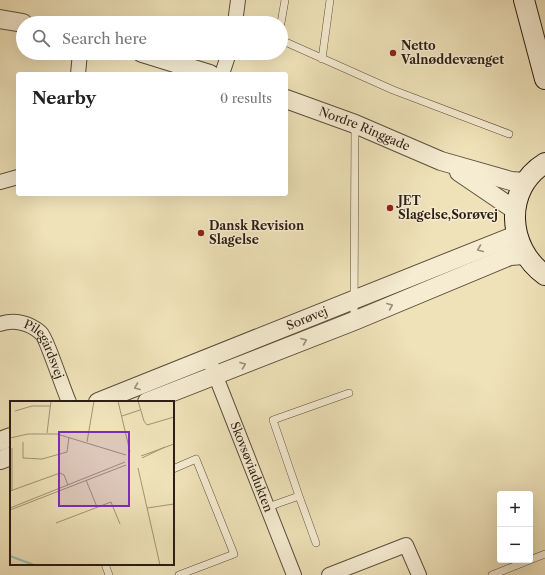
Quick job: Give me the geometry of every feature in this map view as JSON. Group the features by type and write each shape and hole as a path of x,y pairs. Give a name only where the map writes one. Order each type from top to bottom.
{"main road":[{"path":"524,0 545,79"},
{"path":"545,163 533,172 525,182 518,195 515,210 516,235 524,255 545,275"}],"street":[{"path":"236,16 238,0"},
{"path":"0,19 16,22"},
{"path":"78,72 79,60"},
{"path":"165,60 204,72"},
{"path":"223,72 227,60"},
{"name":"Nordre Ringgade","path":"288,100 354,124 441,161 511,181 525,182"},
{"name":"Nordre Ringgade","path":"441,161 515,210"},
{"path":"0,182 16,178"},
{"name":"Sorøvej","path":"101,401 209,359 516,235"},
{"name":"Sorøvej","path":"150,401 354,321 510,256 524,255"},
{"name":"Pilegårdsvej","path":"0,324 8,321 26,323 42,333 69,401"},
{"name":"Skovsøviadukten","path":"209,359 294,575"},
{"path":"0,441 10,437"},
{"path":"0,460 10,456"},
{"path":"329,575 406,545 419,575"}],"lane":[{"path":"282,16 284,0"},
{"path":"322,59 330,0"},
{"path":"288,43 393,90 509,134"},
{"path":"354,124 354,321"},
{"path":"316,543 273,420 350,393"},
{"path":"174,468 196,459 234,554 179,575"},
{"path":"268,507 299,496"},
{"path":"492,575 545,554"},
{"path":"105,565 109,575"}],"place":[{"name":"Netto Valnøddevænget","path":"393,53"},
{"name":"JET Slagelse,Sorøvej","path":"390,208"},
{"name":"Dansk Revision Slagelse","path":"201,233"}]}
